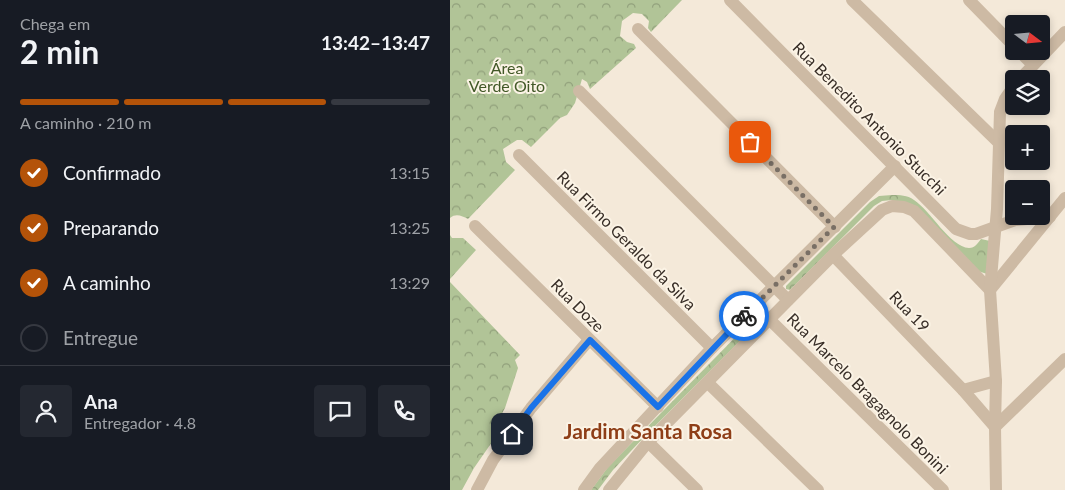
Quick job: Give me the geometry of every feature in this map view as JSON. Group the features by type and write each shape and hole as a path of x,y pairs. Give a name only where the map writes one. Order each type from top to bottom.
{"street":[{"name":"Rua Benedito Antonio Stucchi","path":"730,0 956,229 976,234 1005,223"},
{"path":"852,0 998,143"},
{"path":"969,0 1005,37"},
{"path":"638,29 834,227"},
{"path":"1028,70 1065,32"},
{"path":"1028,60 1033,65"},
{"path":"579,91 788,300"},
{"path":"996,490 996,381 990,290 1000,112 1005,99"},
{"name":"Rua Firmo Geraldo da Silva","path":"518,155 712,348"},
{"path":"584,490 600,468 712,348 895,166"},
{"path":"1050,217 1065,198"},
{"path":"609,490 648,442 833,255 882,210 892,206 904,206 914,211 990,290"},
{"path":"990,290 1043,225"},
{"name":"Rua Doze","path":"475,226 658,407"},
{"name":"Rua 19","path":"833,255 963,390 995,427"},
{"name":"Rua Marcelo Bragagnolo Bonini","path":"769,319 943,490"},
{"path":"477,490 493,460 531,408 590,340"},
{"path":"995,427 1065,359"},
{"path":"963,390 996,381"},
{"path":"708,383 818,490"},
{"path":"648,442 698,490"}],"green space":[{"name":"Área Verde Oito","path":"450,0 682,0 651,32 648,28 649,21 642,14 633,13 622,21 620,36 627,42 634,44 636,48 590,89 587,82 582,79 575,103 567,115 560,118 531,147 522,140 517,140 503,149 506,162 515,170 468,219 457,215 450,218"},
{"path":"879,196 906,196 914,200 947,235 962,246 973,247 981,239 990,241 990,275 978,271 892,200 882,201 874,206 790,290 786,289 786,286 870,202"},
{"path":"450,235 452,238 463,238 476,250 450,279"},
{"path":"450,282 520,355 515,360 518,368 505,408 495,426 499,432 474,468 462,490 450,490"},
{"path":"763,309 766,311 766,315 648,433 613,470 598,490 591,490 608,467"}],"way so far":[{"path":"744,316 834,227 750,142"}],"district":[{"name":"Jardim Santa Rosa","path":"648,430"}],"route":[{"path":"512,434 531,408 590,340 658,407 744,316"}]}
